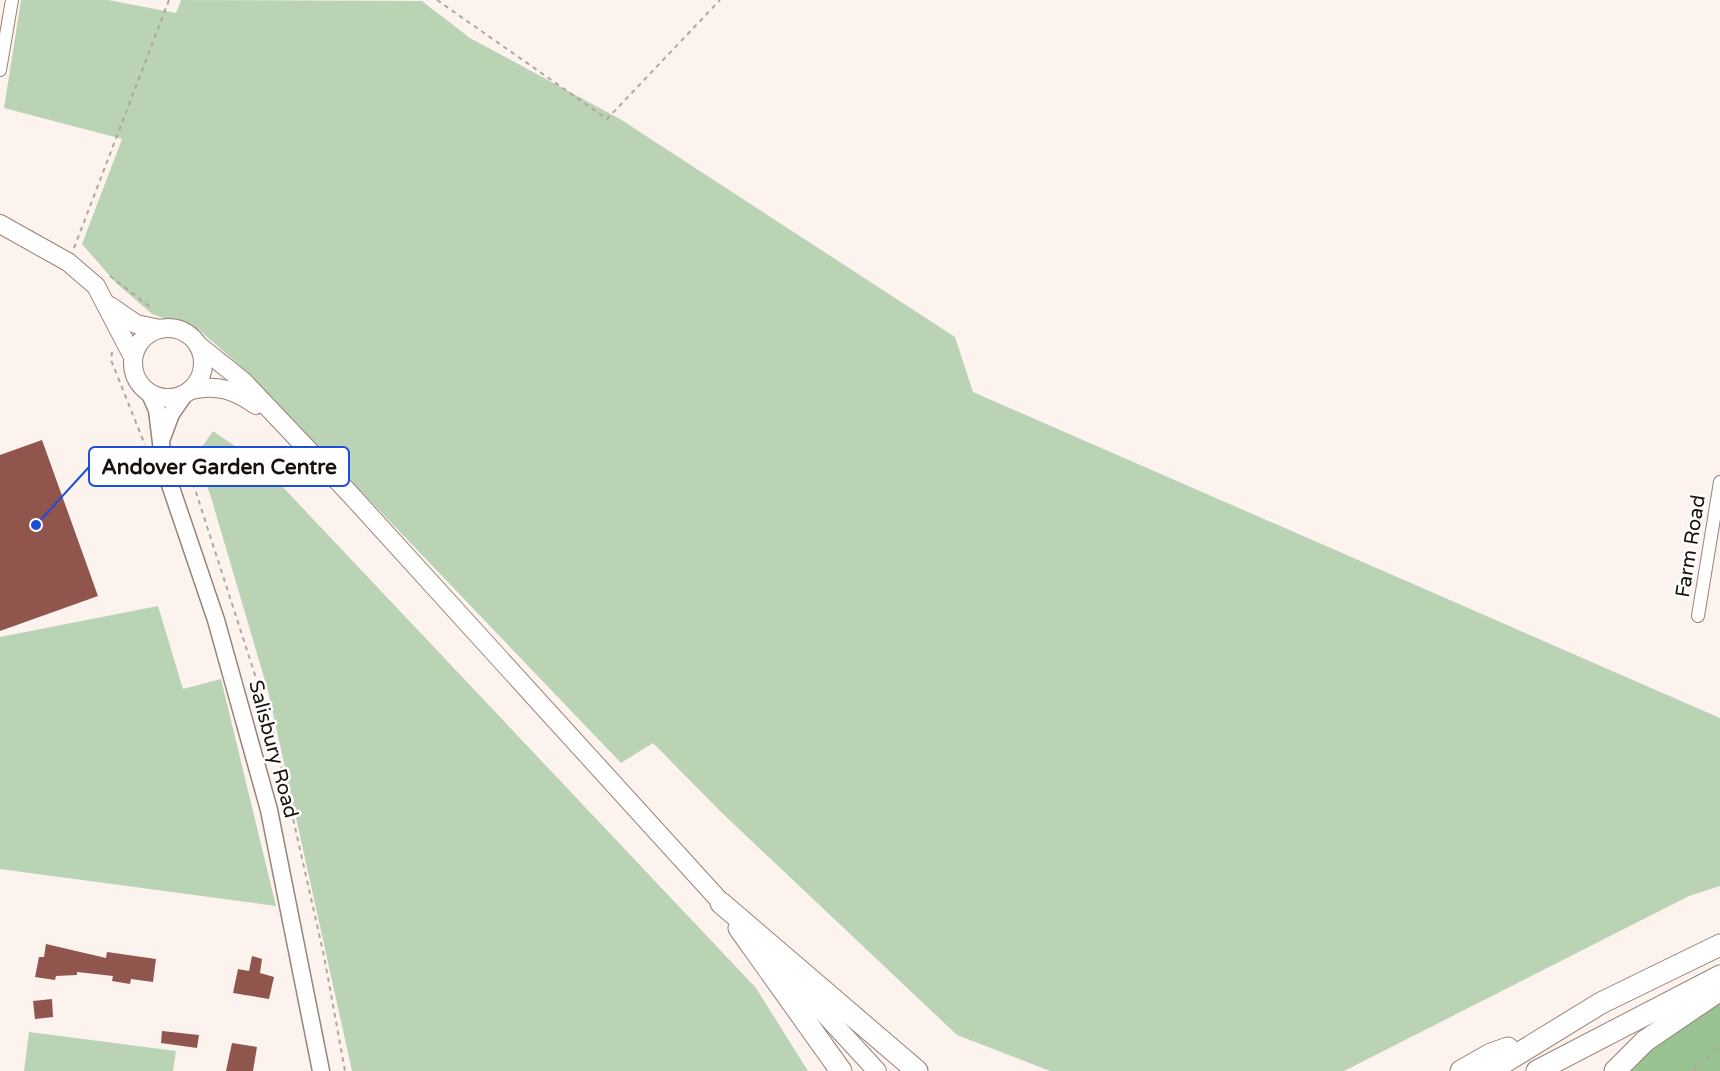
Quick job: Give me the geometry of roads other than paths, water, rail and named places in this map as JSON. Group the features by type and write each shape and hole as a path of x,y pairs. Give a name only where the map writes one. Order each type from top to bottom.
{"highway":[{"path":"721,903 841,1071"},
{"path":"721,903 917,1071"},
{"path":"1490,1071 1543,1036 1601,1003 1720,945"},
{"path":"1537,1071 1720,976"},
{"path":"1615,1071 1645,1041 1720,990"},
{"path":"1461,1071 1491,1054 1543,1036"}],"main road":[{"path":"0,224 68,262 96,286 109,305 133,357 135,376 150,394 161,398 205,387 228,388 278,419"},
{"path":"109,305 136,324 182,331 243,381 435,586 721,903 877,1071"},
{"path":"133,357 142,339 160,329"},
{"path":"187,393 202,374 203,364 198,345"}],"street":[{"path":"0,70 12,0"},
{"path":"160,449 171,414 187,393"},
{"name":"Salisbury Road","path":"150,394 157,410 160,449 216,620 269,810 321,1071"},
{"name":"Farm Road","path":"1698,616 1720,482"}],"place":[{"name":"Andover Garden Centre","path":"36,525"}]}
